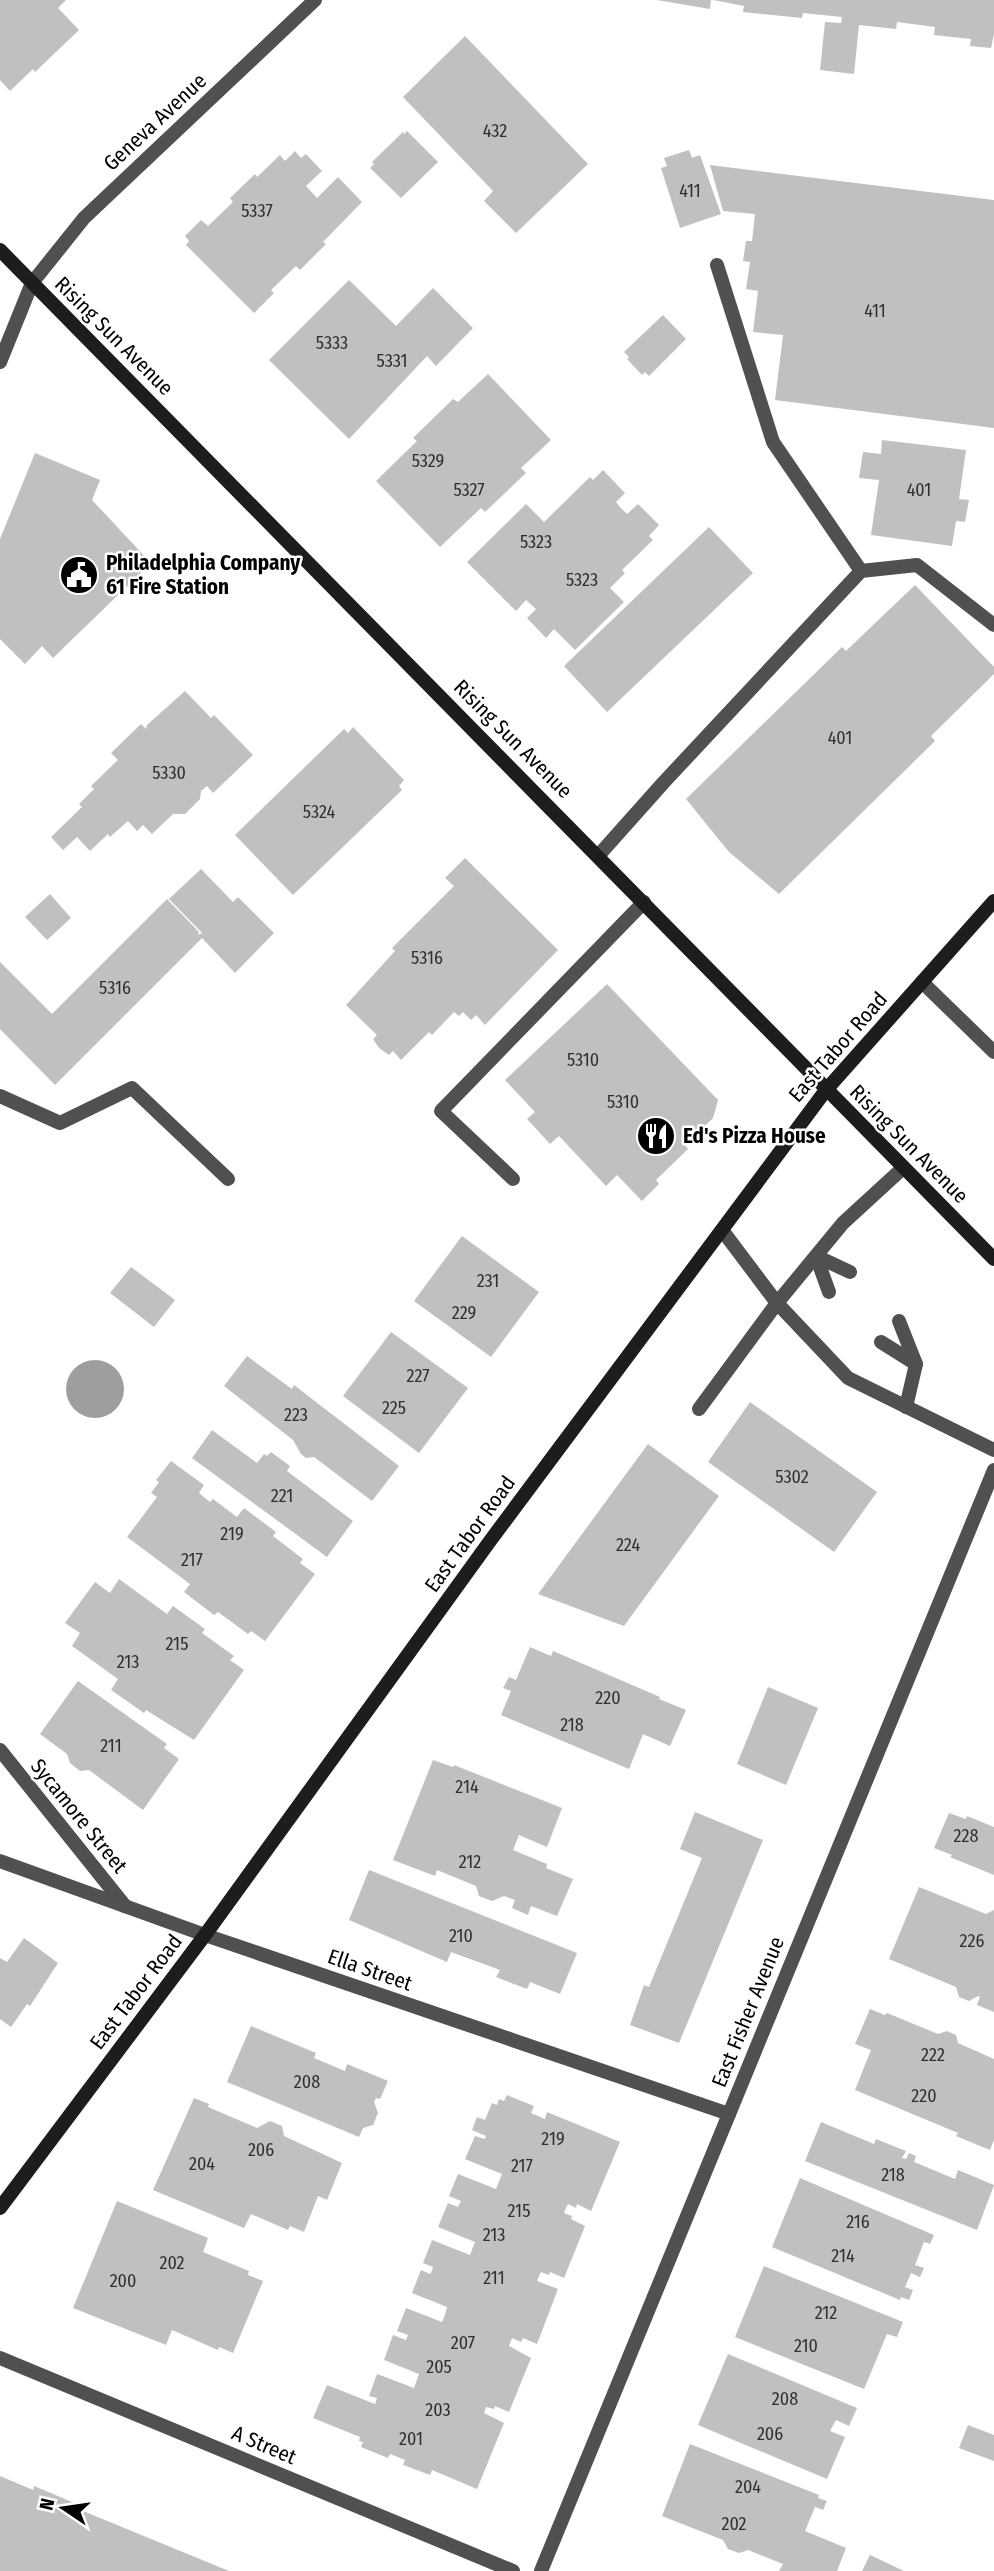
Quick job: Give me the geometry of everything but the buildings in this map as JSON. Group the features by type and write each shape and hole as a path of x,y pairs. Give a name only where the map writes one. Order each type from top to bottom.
{"street":[{"name":"Geneva Avenue","path":"0,362 32,283 84,218 315,0"},
{"name":"Rising Sun Avenue","path":"0,250 994,1259"},
{"path":"717,265 773,442 861,572"},
{"path":"598,856 861,572 917,565 994,625"},
{"name":"East Tabor Road","path":"0,2208 205,1936 490,1541 826,1090 994,901"},
{"path":"513,1179 441,1111 644,902"},
{"path":"922,982 994,1052"},
{"path":"0,1096 60,1123 132,1088 228,1180"},
{"path":"699,1409 777,1303 843,1223 903,1168"},
{"path":"722,1230 777,1303 848,1378 994,1450"},
{"path":"816,1256 850,1272"},
{"path":"816,1256 829,1292"},
{"path":"899,1321 916,1364 906,1406"},
{"path":"881,1342 916,1364"},
{"name":"East Fisher Avenue","path":"541,2571 994,1470"},
{"name":"Sycamore Street","path":"0,1750 126,1907"},
{"name":"Ella Street","path":"0,1861 205,1936 729,2114"},
{"name":"A Street","path":"0,2358 513,2571"}],"shaded area":[{"path":"95,1360 111,1365 119,1373 124,1389 119,1405 111,1413 95,1418 79,1413 71,1405 66,1389 71,1373 79,1365"}],"place":[{"name":"Philadelphia Company 61 Fire Station","path":"79,575"},
{"name":"Ed's Pizza House","path":"656,1136"}]}
